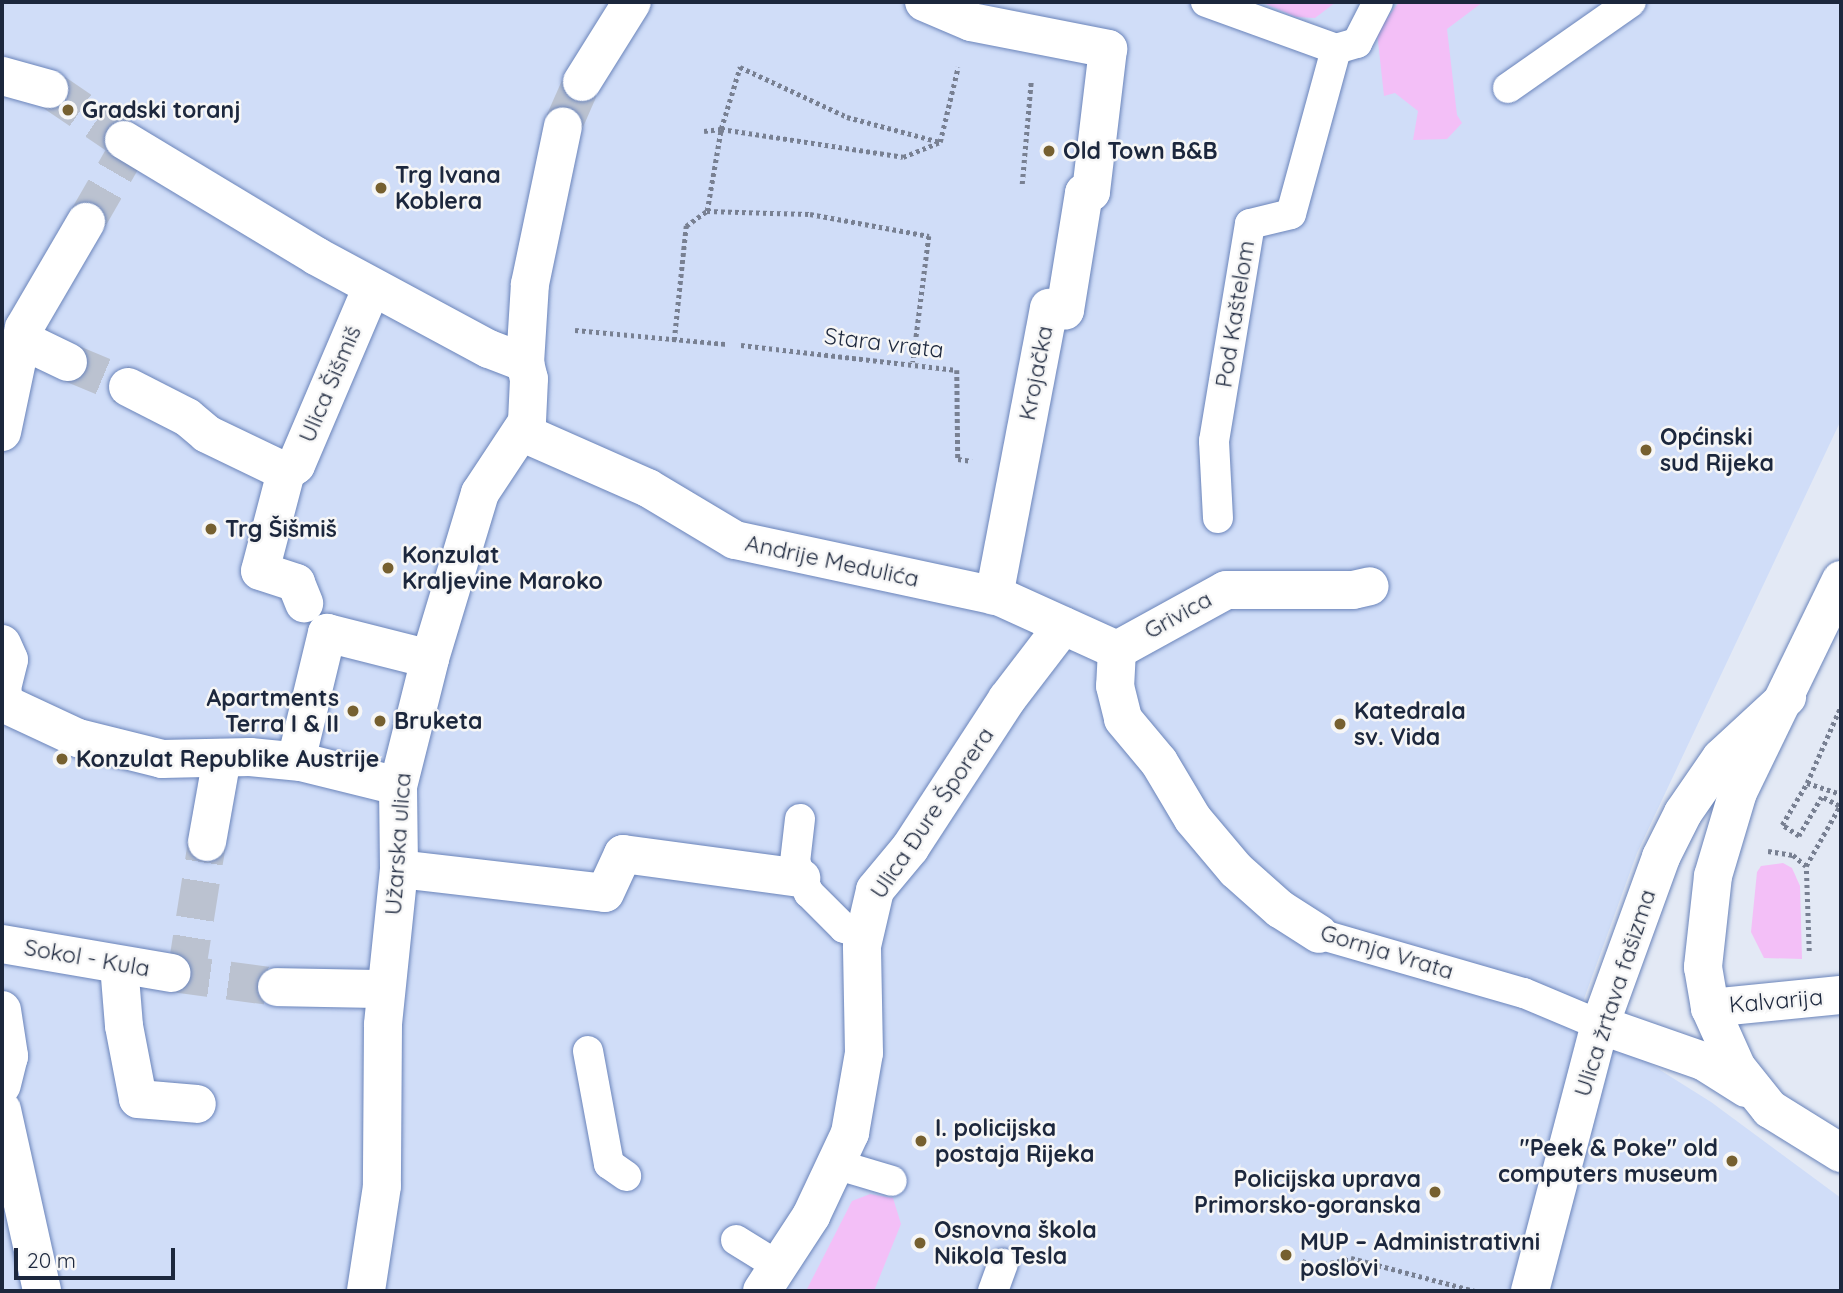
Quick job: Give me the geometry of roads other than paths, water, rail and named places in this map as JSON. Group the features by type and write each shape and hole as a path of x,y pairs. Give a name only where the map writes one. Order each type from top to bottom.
{"street":[{"path":"582,82 632,2"},
{"name":"Krojačka","path":"924,2 971,22 1108,49 1091,192 1084,193 1065,310 1048,308 1017,469 997,596"},
{"path":"2,76 49,89"},
{"path":"127,147 316,256 527,371 530,284 563,126"},
{"path":"2,432 22,340 86,222"},
{"name":"Ulica Šišmiš","path":"319,619 296,583 260,571 291,468 365,303"},
{"path":"22,340 68,362"},
{"name":"Užarska ulica","path":"366,1291 382,1186 386,989 399,869 398,786 430,659 480,493 521,432 530,411 527,371"},
{"path":"128,387 187,416 207,434 291,468"},
{"name":"Andrije Medulića","path":"521,432 648,488 735,540 997,596"},
{"name":"Ulica žrtava fašizma","path":"1530,1291 1600,1025 1628,939 1683,813 1735,742 1787,697 1841,580"},
{"name":"Grivica","path":"997,596 1117,650 1226,590 1353,590 1370,586"},
{"path":"298,762 319,619 430,659"},
{"name":"Ulica Đure Šporera","path":"770,1279 838,1164 850,1133 862,1079 864,933 875,890 887,872 910,848 1007,699 1063,626"},
{"path":"2,644 9,660 2,689 3,705 78,738 162,759 222,758 298,762 398,786"},
{"name":"Gornja Vrata","path":"1117,650 1115,686 1123,719 1159,762 1193,819 1236,870 1280,909 1319,934"},
{"path":"1787,697 1738,792 1713,876 1703,967 1710,1008 1723,1042 1756,1094 1770,1109 1841,1153"},
{"path":"207,842 222,758"},
{"path":"399,869 605,893 623,855 801,878"},
{"name":"Sokol - Kula","path":"2,944 172,973"},
{"path":"119,965 124,1026 138,1099 197,1104"},
{"path":"277,987 386,989"},
{"name":"Kalvarija","path":"1710,1008 1841,995"},
{"path":"2,1010 9,1056 2,1085"},
{"path":"1600,1025 1703,1061 1756,1094"},
{"path":"2,1110 42,1291"}],"lane":[{"path":"1206,2 1336,49 1357,44 1378,2"},
{"path":"1508,88 1631,2"},
{"name":"Pod Kaštelom","path":"1218,518 1214,441 1250,223 1292,214 1336,49"},
{"path":"800,819 795,848 801,878 831,917 844,928 864,933"},
{"name":"Gornja Vrata","path":"1319,934 1524,993 1600,1025"},
{"path":"588,1051 609,1164 626,1176"},
{"path":"838,1164 892,1181"},
{"path":"736,1240 770,1279"},
{"path":"993,1291 1003,1264"}],"tunnel":[{"path":"564,123 582,82"},
{"path":"49,89 124,140"},
{"path":"86,222 124,156"},
{"path":"68,362 128,387"},
{"path":"186,975 207,842"},
{"path":"172,973 277,987"}],"place":[{"name":"Gradski toranj","path":"68,110"},
{"name":"Old Town B&B","path":"1049,151"},
{"name":"Trg Ivana Koblera","path":"381,188"},
{"name":"Općinski sud Rijeka","path":"1646,450"},
{"name":"Trg Šišmiš","path":"211,529"},
{"name":"Konzulat Kraljevine Maroko","path":"388,568"},
{"name":"Apartments Terra I & II","path":"353,711"},
{"name":"Bruketa","path":"380,721"},
{"name":"Katedrala sv. Vida","path":"1340,724"},
{"name":"Konzulat Republike Austrije","path":"62,759"},
{"name":"I. policijska postaja Rijeka","path":"921,1141"},
{"name":"\"Peek & Poke\" old computers museum","path":"1732,1161"},
{"name":"Policijska uprava Primorsko-goranska","path":"1435,1192"},
{"name":"Osnovna škola Nikola Tesla","path":"920,1243"},
{"name":"MUP – Administrativni poslovi","path":"1286,1255"}]}
